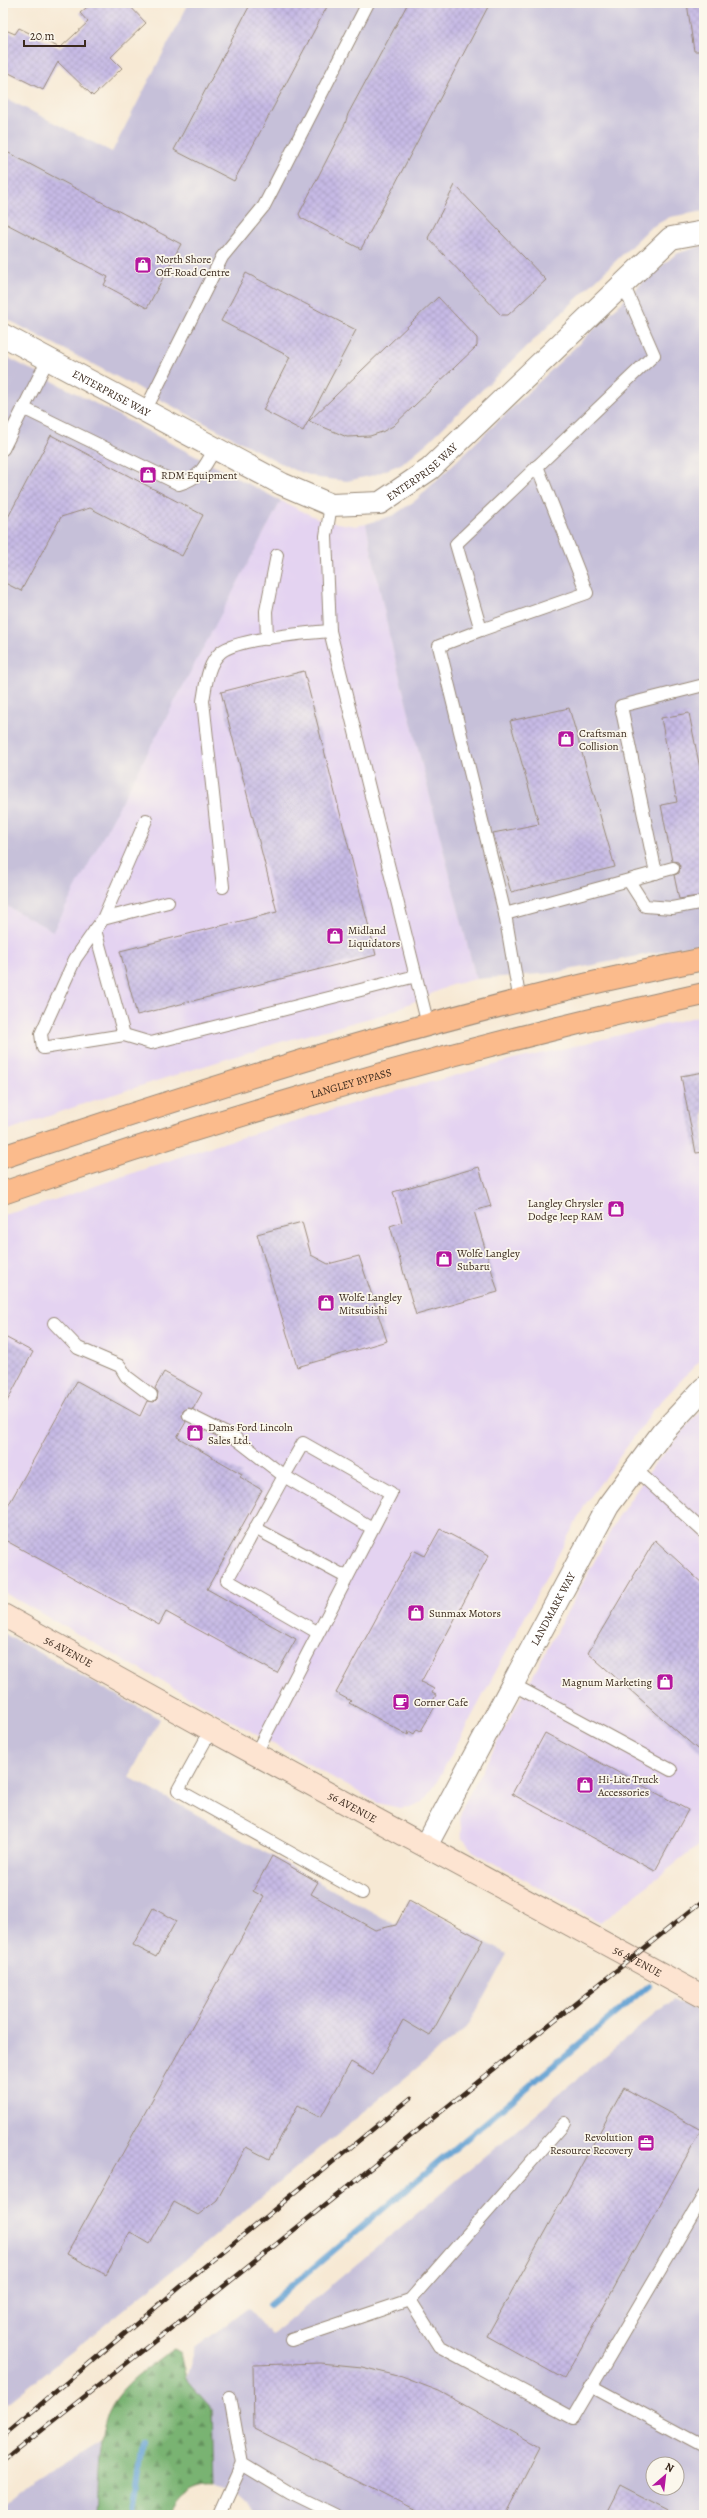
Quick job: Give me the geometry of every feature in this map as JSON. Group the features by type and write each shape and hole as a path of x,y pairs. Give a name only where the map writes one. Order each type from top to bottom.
{"highway":[{"path":"3,1157 162,1104 320,1055 428,1025 520,1002 704,959"},
{"name":"LANGLEY BYPASS","path":"3,1193 164,1139 329,1088 457,1052 704,994"}],"main road":[{"name":"56 AVENUE","path":"3,1615 211,1730 256,1753 704,1997"}],"street":[{"name":"ENTERPRISE WAY","path":"3,335 282,484 331,505 380,503 430,469 671,238 704,232"},
{"name":"LANDMARK WAY","path":"426,1846 608,1506 662,1433 704,1388"}],"lane":[{"path":"146,411 222,257 264,206 368,3"},
{"path":"482,630 456,544 654,355 623,284"},
{"path":"3,450 48,359"},
{"path":"23,408 179,484 194,480 205,466 215,448"},
{"path":"520,1002 505,914 439,646 587,593 537,466"},
{"path":"331,505 326,536 330,630 428,1025"},
{"path":"267,640 266,612 277,555"},
{"path":"223,887 203,701 208,672 220,652 240,643 330,630"},
{"path":"656,873 620,706 704,686"},
{"path":"146,820 103,919 75,959 41,1034 43,1048 124,1035 151,1043 416,976"},
{"path":"505,914 673,868"},
{"path":"629,881 645,906 672,908 704,902"},
{"path":"103,919 168,902"},
{"path":"95,930 124,1035"},
{"path":"54,1323 78,1348 120,1366 126,1376 151,1394"},
{"path":"190,1415 234,1438 284,1476 372,1528"},
{"path":"256,1753 317,1632 391,1493 303,1443 227,1580 317,1632"},
{"path":"635,1469 704,1532"},
{"path":"255,1528 346,1577"},
{"path":"512,1684 671,1770"},
{"path":"211,1730 178,1790 362,1893"},
{"path":"291,2340 410,2300 565,2123"},
{"path":"410,2300 439,2346 573,2418 704,2195"},
{"path":"591,2386 704,2447"},
{"path":"220,2515 242,2464 230,2397"},
{"path":"242,2464 290,2492 335,2515"}],"shaded area":[{"path":"189,3 704,3 704,211 670,217 650,228 427,443 403,463 374,475 347,481 319,478 294,470 3,317 3,97 112,152"},
{"path":"704,245 704,943 553,973 476,979 389,634 366,524 394,515 416,500 644,281 676,254"},
{"path":"3,355 281,501 53,931 3,904"},
{"path":"281,501 323,521 356,526 366,524 389,634 476,979 451,985 388,1013 277,1043 89,1102 3,1132 3,904 52,930"},
{"path":"704,1015 704,1356 654,1409 586,1503 434,1787 422,1802 411,1807 400,1808 378,1803 3,1592 3,1215 34,1207 200,1150 364,1100 502,1063"},
{"path":"704,1406 704,1841 601,1922 473,1851 462,1838 460,1817 463,1806 617,1519 654,1465"},
{"path":"3,1633 160,1719 129,1777 396,1925 409,1900 507,1954 469,2025 179,2265 3,2407"},
{"path":"673,1999 704,2016 704,2515 254,2515 245,2500 236,2492 214,2486 212,2409 186,2379 195,2348 248,2308 272,2335"},
{"path":"100,2440 96,2515 3,2515 3,2506 31,2483"}],"green space":[{"path":"174,2349 180,2352 186,2379 212,2409 214,2486 200,2487 187,2493 177,2503 170,2515 96,2515 99,2455 101,2439 109,2410 122,2391 129,2384"}],"building":[{"path":"92,3 127,3 146,23 111,57 122,68 93,96 58,62 43,90 3,70 3,29 15,34 19,28 60,48 88,22 80,13"},
{"path":"251,3 329,3 234,181 174,150"},
{"path":"408,3 490,3 361,249 301,218 299,214 345,124 348,114"},
{"path":"687,3 704,3 704,51 694,51"},
{"path":"3,150 181,244 147,308 104,285 108,277 3,222"},
{"path":"455,185 546,280 508,315 501,315 428,238"},
{"path":"246,273 356,330 303,431 263,410 290,357 221,321"},
{"path":"438,297 477,338 477,346 393,426 382,432 370,436 347,437 309,421"},
{"path":"51,435 203,515 182,556 90,508 61,517 21,591 3,582 3,527"},
{"path":"304,671 376,955 137,1015 120,951 277,912 221,692"},
{"path":"569,708 615,867 511,892 493,833 539,824 510,721"},
{"path":"689,713 704,789 704,895 679,899 674,875 679,873 680,866 678,862 672,861 661,805 677,802 661,718"},
{"path":"704,1072 704,1152 696,1153 681,1076"},
{"name":"Wolfe Langley Subaru","path":"479,1167 491,1206 474,1211 498,1292 416,1315 390,1226 402,1222 393,1192"},
{"name":"Wolfe Langley Mitsubishi","path":"302,1222 311,1255 328,1264 359,1256 387,1341 297,1367 257,1234"},
{"path":"3,1336 33,1352 3,1409"},
{"path":"164,1372 202,1393 193,1409 188,1408 183,1411 182,1416 186,1422 177,1437 242,1474 240,1477 262,1490 207,1589 296,1639 277,1673 166,1612 159,1625 3,1539 3,1515 77,1381 140,1416 147,1401 154,1402 157,1399 158,1392 155,1388"},
{"path":"440,1529 489,1555 421,1682 434,1689 432,1693 436,1695 433,1701 437,1703 421,1731 417,1729 414,1734 409,1731 408,1735 349,1703 351,1701 336,1693 413,1550 425,1556"},
{"path":"655,1540 704,1585 704,1755 588,1653"},
{"path":"545,1733 688,1810 655,1871 512,1794"},
{"path":"272,1856 318,1882 311,1894 375,1930 396,1925 409,1900 483,1940 430,2036 403,2020 373,2075 351,2062 321,2117 298,2105 269,2159 246,2147 217,2200 198,2215 174,2202 150,2244 130,2232 106,2275 67,2254 264,1897 253,1891"},
{"path":"153,1908 176,1921 156,1957 133,1945"},
{"path":"624,2088 701,2130 564,2379 487,2336"},
{"path":"321,2363 362,2367 402,2377 439,2391 540,2447 505,2515 423,2515 254,2428 253,2365"},
{"path":"620,2486 676,2515 605,2515"}],"waterway":[{"path":"269,2305 649,1985"},
{"path":"132,2515 143,2444"}],"railway":[{"path":"3,2461 213,2295 704,1900"},
{"path":"3,2436 204,2267 411,2098"}],"place":[{"name":"North Shore Off-Road Centre","path":"143,265"},
{"name":"RDM Equipment","path":"148,475"},
{"name":"Craftsman Collision","path":"566,739"},
{"name":"Midland Liquidators","path":"335,936"},
{"name":"Langley Chrysler Dodge Jeep RAM","path":"616,1209"},
{"name":"Wolfe Langley Subaru","path":"444,1259"},
{"name":"Wolfe Langley Mitsubishi","path":"326,1303"},
{"name":"Dams Ford Lincoln Sales Ltd.","path":"195,1433"},
{"name":"Sunmax Motors","path":"416,1613"},
{"name":"Magnum Marketing","path":"665,1682"},
{"name":"Corner Cafe","path":"401,1702"},
{"name":"Hi-Lite Truck Accessories","path":"585,1785"},
{"name":"Revolution Resource Recovery","path":"646,2143"}]}
